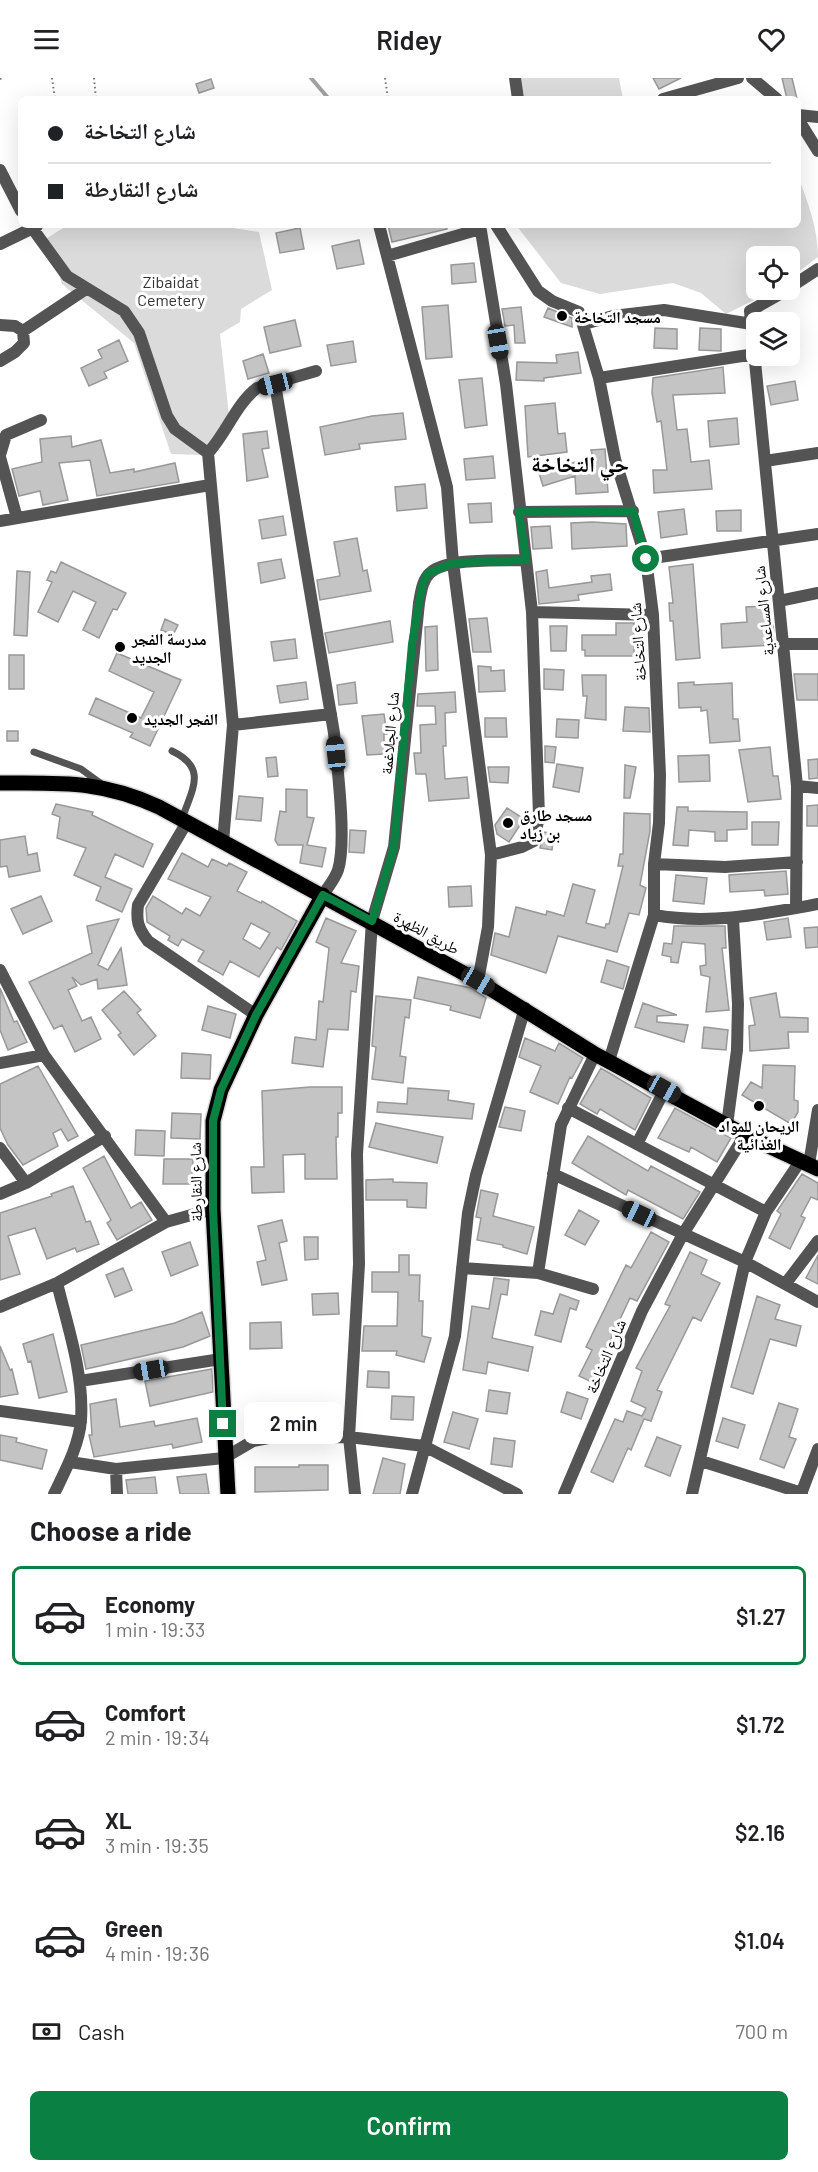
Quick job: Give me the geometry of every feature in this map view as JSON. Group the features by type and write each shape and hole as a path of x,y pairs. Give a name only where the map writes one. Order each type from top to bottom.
{"main road":[{"name":"طريق الظهرة","path":"0,783 78,783 129,793 372,921 525,1008 602,1058 664,1089 746,1135 810,1164"},
{"name":"شارع النقارطة","path":"228,1494 224,1458 213,1209 213,1121 216,1104 256,1015 323,895"}],"street":[{"path":"515,78 518,96"},
{"path":"674,96 738,78"},
{"path":"753,78 774,96"},
{"path":"801,117 818,117"},
{"path":"801,122 818,152"},
{"path":"0,170 18,206"},
{"path":"0,244 29,228"},
{"path":"34,228 67,276 124,311 139,333 167,416 175,429 208,453"},
{"path":"380,228 447,487 453,563 490,855 488,927 478,981"},
{"path":"387,256 477,228"},
{"path":"480,228 506,384 532,612 538,831 534,841 522,847 490,855"},
{"path":"498,228 538,291 552,301 579,312 585,324 613,316 664,310 746,318"},
{"path":"800,281 818,269"},
{"path":"23,331 86,289"},
{"path":"759,312 774,300"},
{"name":"شارع التخاخة","path":"538,1273 557,1142 568,1108 602,1058 654,915 654,864 659,823 660,775 653,615 646,559 615,459 599,378 585,324"},
{"path":"0,326 15,326 23,331"},
{"path":"0,361 24,343 23,331"},
{"path":"599,378 746,355"},
{"name":"شارع المساعدية","path":"755,366 797,786 796,908"},
{"path":"223,842 233,725 208,453 222,438 249,394 257,388 316,371"},
{"path":"275,384 331,714 338,776 340,841 338,870 323,895"},
{"path":"17,518 0,456 6,435 41,420"},
{"path":"765,461 818,453"},
{"path":"0,521 210,485"},
{"path":"519,512 633,511"},
{"path":"646,559 818,534"},
{"path":"453,563 526,560"},
{"name":"شارع الجلاغمة","path":"356,1494 349,1437 359,1263 357,1154 372,921 394,847 412,644 422,586 427,574 453,563"},
{"path":"779,601 818,593"},
{"path":"532,612 653,615"},
{"path":"783,644 818,644"},
{"path":"233,725 331,714"},
{"path":"797,786 818,788"},
{"path":"184,821 138,905 136,920 139,930 148,941 256,1015"},
{"path":"654,864 725,867 797,862"},
{"path":"654,915 678,919 733,919 818,904"},
{"path":"727,1125 737,1050 738,1004 733,919"},
{"path":"1,973 44,1055 166,1222"},
{"path":"412,1494 455,1336 468,1213 476,1174 525,1008"},
{"path":"0,1063 44,1055"},
{"path":"637,1144 664,1089"},
{"path":"568,1108 766,1212"},
{"path":"692,1494 745,1263 766,1212 810,1164 818,1110"},
{"name":"شارع التخاخة","path":"564,1494 642,1311 683,1234 746,1135"},
{"path":"0,1194 26,1183 105,1136"},
{"path":"0,1148 26,1183"},
{"path":"553,1173 745,1263 818,1302"},
{"path":"0,1307 57,1283 166,1222 213,1209"},
{"path":"786,1283 818,1241"},
{"path":"462,1268 538,1273 593,1289"},
{"path":"54,1494 70,1462 81,1422 80,1381 57,1283"},
{"path":"80,1381 221,1359"},
{"path":"0,1411 81,1422"},
{"path":"70,1462 116,1469 224,1458 253,1441 268,1438 349,1437 424,1446 516,1494"},
{"path":"701,1461 801,1494 818,1449"},
{"path":"116,1469 117,1494"}],"lane":[{"path":"172,751 187,758 193,768 192,788 184,821"},
{"path":"34,752 81,769 105,787"}],"path":[{"path":"52,78 55,96"},
{"path":"94,78 96,96"},
{"path":"385,78 388,96"}],"green space":[{"path":"514,78 619,78 622,96 511,96"},
{"path":"801,184 814,226 818,257 800,271 800,246 746,246 746,300 754,300 726,314 701,293 673,283 600,294 561,283 518,228 801,228"},
{"name":"Zibaidat Cemetery","path":"63,228 233,228 259,232 272,290 241,309 240,322 220,334 229,415 204,455 171,454 134,343 62,284 47,238"}],"building":[{"path":"653,78 681,78 659,89"},
{"path":"782,78 792,78 796,96 786,96"},
{"path":"211,79 214,88 199,93 196,84"},
{"path":"300,228 304,249 280,253 276,233"},
{"path":"389,228 447,229 392,242"},
{"path":"359,240 364,264 337,269 332,246"},
{"path":"474,263 476,282 452,284 451,265"},
{"path":"448,305 452,357 426,359 422,307"},
{"path":"521,307 525,343 515,343 514,325 505,326 502,309"},
{"path":"548,308 572,318 572,327 544,317"},
{"path":"295,320 301,346 270,353 264,327"},
{"path":"655,328 677,329 677,349 654,348"},
{"path":"700,328 721,329 721,351 699,350"},
{"path":"119,340 128,361 104,372 107,378 89,386 81,368 102,358 98,350"},
{"path":"353,341 356,362 331,366 327,345"},
{"path":"578,352 581,373 544,378 544,381 516,380 517,362 557,363 556,355"},
{"path":"263,354 269,373 248,379 243,361"},
{"path":"723,367 725,393 673,395 677,430 687,429 691,462 709,460 712,489 654,493 653,470 667,470 661,421 657,422 652,393 653,378"},
{"path":"482,378 487,425 465,428 459,380"},
{"path":"795,381 798,400 771,405 767,386"},
{"path":"555,403 558,434 565,433 567,452 528,457 525,406"},
{"path":"403,413 406,439 359,444 360,449 325,455 320,427 372,416"},
{"path":"737,418 739,444 710,447 708,421"},
{"path":"267,431 269,448 262,449 268,477 247,481 243,434"},
{"path":"71,436 72,447 101,440 110,473 134,469 134,472 175,463 179,482 97,496 90,460 59,463 68,500 43,505 40,491 19,496 12,469 42,462 40,439"},
{"path":"605,449 608,492 576,494 575,476 543,486 539,473 593,457 591,450"},
{"path":"493,456 495,478 466,480 464,459"},
{"path":"425,484 427,508 397,511 395,487"},
{"path":"491,503 492,522 470,523 468,504"},
{"path":"684,509 687,534 661,538 658,512"},
{"path":"741,510 741,531 717,531 716,511"},
{"path":"283,516 286,535 262,539 259,520"},
{"path":"571,523 626,524 627,546 572,549"},
{"path":"550,526 552,548 533,549 531,527"},
{"path":"357,538 363,571 367,570 371,591 320,600 317,580 340,576 334,542"},
{"path":"281,559 285,578 261,583 258,563"},
{"path":"61,562 126,593 117,610 113,609 99,638 83,630 96,602 73,591 58,622 38,612 52,582 47,580 51,571 56,573"},
{"path":"693,564 700,658 676,660 673,621 670,621 669,603 673,603 669,567"},
{"path":"547,570 549,588 592,582 591,576 610,574 612,590 578,595 579,600 539,604 536,572"},
{"path":"17,571 30,572 27,636 14,635"},
{"path":"766,606 767,625 773,624 775,645 722,648 721,624 747,622 746,607"},
{"path":"487,618 491,652 473,652 469,619"},
{"path":"165,619 178,625 173,635 161,630"},
{"path":"390,621 393,642 329,653 325,633"},
{"path":"616,623 634,623 634,656 585,656 585,650 582,650 582,635 616,635"},
{"path":"437,626 438,670 426,671 425,627"},
{"path":"550,626 567,626 566,651 551,651"},
{"path":"295,639 297,658 274,661 271,642"},
{"path":"117,653 181,680 150,746 130,737 133,733 89,714 96,698 141,718 154,692 109,671"},
{"path":"9,655 24,655 24,689 9,689"},
{"path":"478,666 491,667 491,671 504,670 505,691 479,692"},
{"path":"544,669 564,670 563,690 544,689"},
{"path":"794,674 818,674 818,700 797,700"},
{"path":"582,675 606,675 606,720 585,718 587,696 583,696"},
{"path":"306,682 308,699 280,703 277,686"},
{"path":"355,682 357,703 339,705 337,685"},
{"path":"694,682 694,685 732,683 733,719 738,719 740,741 710,743 707,710 701,711 701,707 679,708 678,683"},
{"path":"455,692 456,712 445,713 446,746 443,746 445,779 467,777 469,798 429,801 426,774 416,774 414,753 421,753 420,725 436,724 435,706 417,706 418,694"},
{"path":"625,707 649,708 650,732 623,731"},
{"path":"384,714 387,734 384,734 384,754 367,755 362,716"},
{"path":"485,718 506,718 507,737 485,737"},
{"path":"557,719 579,720 578,738 556,737"},
{"path":"7,731 18,731 18,741 7,741"},
{"path":"545,746 556,747 554,763 545,762"},
{"path":"770,747 773,776 778,776 781,799 748,802 739,750"},
{"path":"709,755 710,781 679,782 678,756"},
{"path":"276,757 278,776 268,777 266,758"},
{"path":"818,759 818,778 809,779 808,760"},
{"path":"557,764 583,768 579,792 553,787"},
{"path":"625,765 636,767 630,798 624,798"},
{"path":"488,767 509,767 508,783 490,782"},
{"path":"286,789 307,790 307,817 314,818 307,845 326,848 322,867 300,863 303,845 278,845 275,840 280,811 286,812"},
{"path":"239,796 263,798 261,821 236,819"},
{"path":"56,804 93,812 92,815 153,844 143,867 115,854 105,877 132,889 122,912 96,900 101,887 74,875 86,848 57,838 60,817 52,814"},
{"path":"818,805 818,826 807,826 807,806"},
{"path":"677,807 688,807 688,811 747,812 747,829 727,830 727,841 715,841 715,832 689,830 688,846 673,845"},
{"path":"507,808 524,819 509,842 497,834 495,825"},
{"path":"624,813 650,814 650,831 640,885 646,888 639,915 629,913 617,952 558,936 546,973 491,955 495,933 509,937 516,907 546,915 547,911 564,916 573,884 595,890 586,923 605,928 606,924 609,924 623,866 618,866 620,854 623,854"},
{"path":"752,822 779,822 778,845 752,845"},
{"path":"350,830 366,831 364,853 349,852"},
{"path":"544,832 554,834 552,850 540,848"},
{"path":"25,836 28,855 37,853 40,871 9,877 7,866 0,867 0,840"},
{"path":"182,853 208,867 212,859 227,866 229,863 247,872 237,891 261,903 262,901 297,921 281,950 277,947 259,977 230,961 223,975 198,961 204,951 182,939 178,946 168,940 170,936 147,922 146,908 153,896 182,914 186,908 200,916 211,897 168,879","holes":["251,923 270,933 260,949 243,939"]},
{"path":"786,871 788,894 765,896 764,890 730,892 729,875"},
{"path":"676,875 707,878 704,904 673,901"},
{"path":"471,886 472,906 449,907 448,887"},
{"path":"41,896 52,921 23,934 11,909"},
{"path":"326,918 356,931 341,963 359,966 356,992 351,991 348,1030 328,1029 323,1067 292,1063 295,1037 316,1040 319,1001 323,1002 329,948 316,942"},
{"path":"788,918 791,937 767,940 764,922"},
{"path":"119,919 98,965 108,970 121,948 127,985 98,989 97,979 81,985 72,977 77,986 68,990 82,1021 91,1017 101,1039 75,1052 62,1025 54,1029 29,982 92,953 87,926"},
{"path":"674,926 725,926 726,948 722,948 729,1010 706,1012 710,977 701,975 700,966 706,965 705,944 682,942 678,963 671,962 671,957 662,955 664,943 672,944"},
{"path":"818,927 818,947 806,948 804,928"},
{"path":"607,960 629,967 623,989 601,982"},
{"path":"418,977 471,988 486,998 480,1018 450,1010 451,1006 414,998"},
{"path":"0,988 14,1022 17,1021 27,1042 8,1050 0,1030"},
{"path":"124,991 141,1010 137,1013 156,1036 134,1055 118,1035 121,1033 102,1010"},
{"path":"776,993 780,1017 808,1018 808,1032 788,1032 789,1048 750,1051 749,1026 755,1025 750,998"},
{"path":"376,996 411,1000 409,1018 405,1017 400,1056 406,1057 403,1083 372,1079 376,1047 372,1046"},
{"path":"643,1003 677,1015 657,1016 657,1022 688,1025 684,1042 635,1027"},
{"path":"208,1006 236,1014 230,1038 202,1030"},
{"path":"704,1027 728,1030 726,1050 702,1048"},
{"path":"525,1038 555,1051 559,1043 583,1058 572,1078 570,1077 558,1104 530,1092 541,1066 519,1057"},
{"path":"182,1053 211,1055 210,1079 181,1078"},
{"path":"763,1065 795,1066 794,1100 798,1101 798,1112 791,1124 742,1095 751,1082 762,1088"},
{"path":"38,1066 78,1136 68,1141 61,1129 53,1133 58,1146 23,1165 8,1145 0,1128 0,1084"},
{"path":"601,1068 651,1098 635,1130 600,1109 597,1114 580,1104"},
{"path":"342,1087 342,1113 338,1113 338,1137 336,1137 337,1179 305,1179 305,1154 283,1155 284,1192 252,1193 251,1167 264,1167 262,1091"},
{"path":"408,1088 449,1091 448,1100 474,1104 472,1119 377,1112 378,1102 407,1104"},
{"path":"505,1107 525,1111 521,1131 499,1127"},
{"path":"675,1108 731,1138 717,1162 691,1147 689,1152 658,1138"},
{"path":"172,1113 201,1114 200,1139 171,1138"},
{"path":"376,1123 443,1137 437,1163 369,1147"},
{"path":"136,1130 165,1131 164,1156 135,1155"},
{"path":"588,1136 648,1171 651,1166 700,1192 683,1219 628,1190 626,1195 572,1163"},
{"path":"104,1156 131,1208 141,1202 152,1220 117,1240 107,1223 111,1220 83,1168"},
{"path":"164,1159 193,1159 192,1184 163,1184"},
{"path":"802,1174 818,1183 818,1200 811,1197 801,1216 805,1218 790,1249 769,1238 781,1214 777,1211"},
{"path":"393,1179 393,1182 427,1183 426,1208 407,1207 407,1200 366,1200 366,1180"},
{"path":"73,1186 86,1222 90,1221 99,1244 77,1252 75,1248 47,1259 35,1228 8,1236 20,1274 0,1280 0,1213 52,1196 51,1194"},
{"path":"481,1190 498,1194 493,1216 534,1227 527,1254 503,1247 503,1245 477,1240 481,1218 476,1217"},
{"path":"579,1210 599,1221 585,1245 565,1235"},
{"path":"282,1220 287,1241 279,1243 287,1280 262,1285 257,1262 266,1260 258,1226"},
{"path":"651,1232 669,1242 637,1301 630,1298 600,1362 609,1367 600,1386 579,1376 592,1350 586,1347 626,1265 631,1268"},
{"path":"304,1237 318,1237 318,1259 305,1260"},
{"path":"190,1242 198,1265 171,1276 162,1252"},
{"path":"690,1252 707,1260 701,1274 720,1283 701,1321 693,1317 657,1390 662,1392 651,1421 644,1419 631,1450 628,1448 613,1482 591,1472 615,1419 623,1422 627,1411 642,1416 646,1408 631,1401 642,1371 636,1368 670,1306 665,1304"},
{"path":"399,1255 409,1255 409,1275 420,1275 419,1301 423,1301 422,1336 431,1338 424,1362 396,1355 397,1351 362,1351 364,1326 397,1326 398,1292 372,1292 372,1272 399,1272"},
{"path":"818,1255 818,1284 806,1278"},
{"path":"123,1268 132,1290 115,1297 106,1275"},
{"path":"494,1278 509,1280 507,1295 501,1294 492,1338 533,1347 528,1371 488,1362 486,1374 463,1370 472,1306 489,1309"},
{"path":"338,1293 339,1314 313,1315 312,1294"},
{"path":"560,1294 579,1301 576,1310 570,1308 561,1342 535,1335 541,1311 553,1314"},
{"path":"757,1296 780,1305 775,1319 801,1326 796,1346 770,1339 753,1394 731,1387"},
{"path":"202,1312 210,1336 183,1347 86,1369 81,1345 175,1323"},
{"path":"281,1322 282,1348 250,1349 250,1323"},
{"path":"53,1334 67,1392 39,1398 31,1361 28,1362 23,1344"},
{"path":"0,1346 10,1370 12,1369 18,1394 0,1397"},
{"path":"212,1369 213,1392 150,1406 145,1381"},
{"path":"368,1371 389,1372 389,1388 367,1387"},
{"path":"489,1390 510,1393 507,1414 486,1411"},
{"path":"567,1392 588,1399 581,1419 561,1412"},
{"path":"392,1396 414,1397 413,1420 391,1419"},
{"path":"116,1399 120,1427 154,1421 155,1426 197,1418 202,1442 173,1448 172,1444 94,1457 89,1435 92,1435 90,1404"},
{"path":"290,1403 321,1404 321,1429 289,1429"},
{"path":"779,1403 798,1409 789,1437 796,1439 784,1468 760,1459"},
{"path":"453,1412 478,1419 469,1449 444,1442"},
{"path":"723,1418 745,1425 738,1448 716,1441"},
{"path":"0,1435 17,1438 16,1442 47,1450 42,1469 0,1460"},
{"path":"657,1437 681,1446 670,1476 645,1466"},
{"path":"494,1438 515,1441 512,1467 491,1464"},
{"path":"383,1458 405,1464 400,1494 373,1494"},
{"path":"299,1465 328,1465 328,1490 255,1492 255,1467 299,1467"},
{"path":"206,1474 209,1494 180,1494 177,1477"},
{"path":"155,1477 157,1494 128,1494 126,1480"}],"waterway":[{"path":"311,78 326,96"}],"place":[{"name":"مسجد التخاخة","path":"562,316"},
{"name":"مدرسة الفجر الجديد","path":"120,647"},
{"name":"الفجر الجديد","path":"132,718"},
{"name":"مسجد طارق بن زياد","path":"508,823"},
{"name":"الريحان للمواد الغذائية","path":"759,1106"}],"district":[{"name":"حي التخاخة","path":"580,463"}],"route":[{"path":"223,1424 223,1385 213,1209 213,1121 216,1104 256,1015 323,895 372,921 394,847 412,644 422,586 427,574 453,563 526,560 519,512 633,511 646,559"}]}
